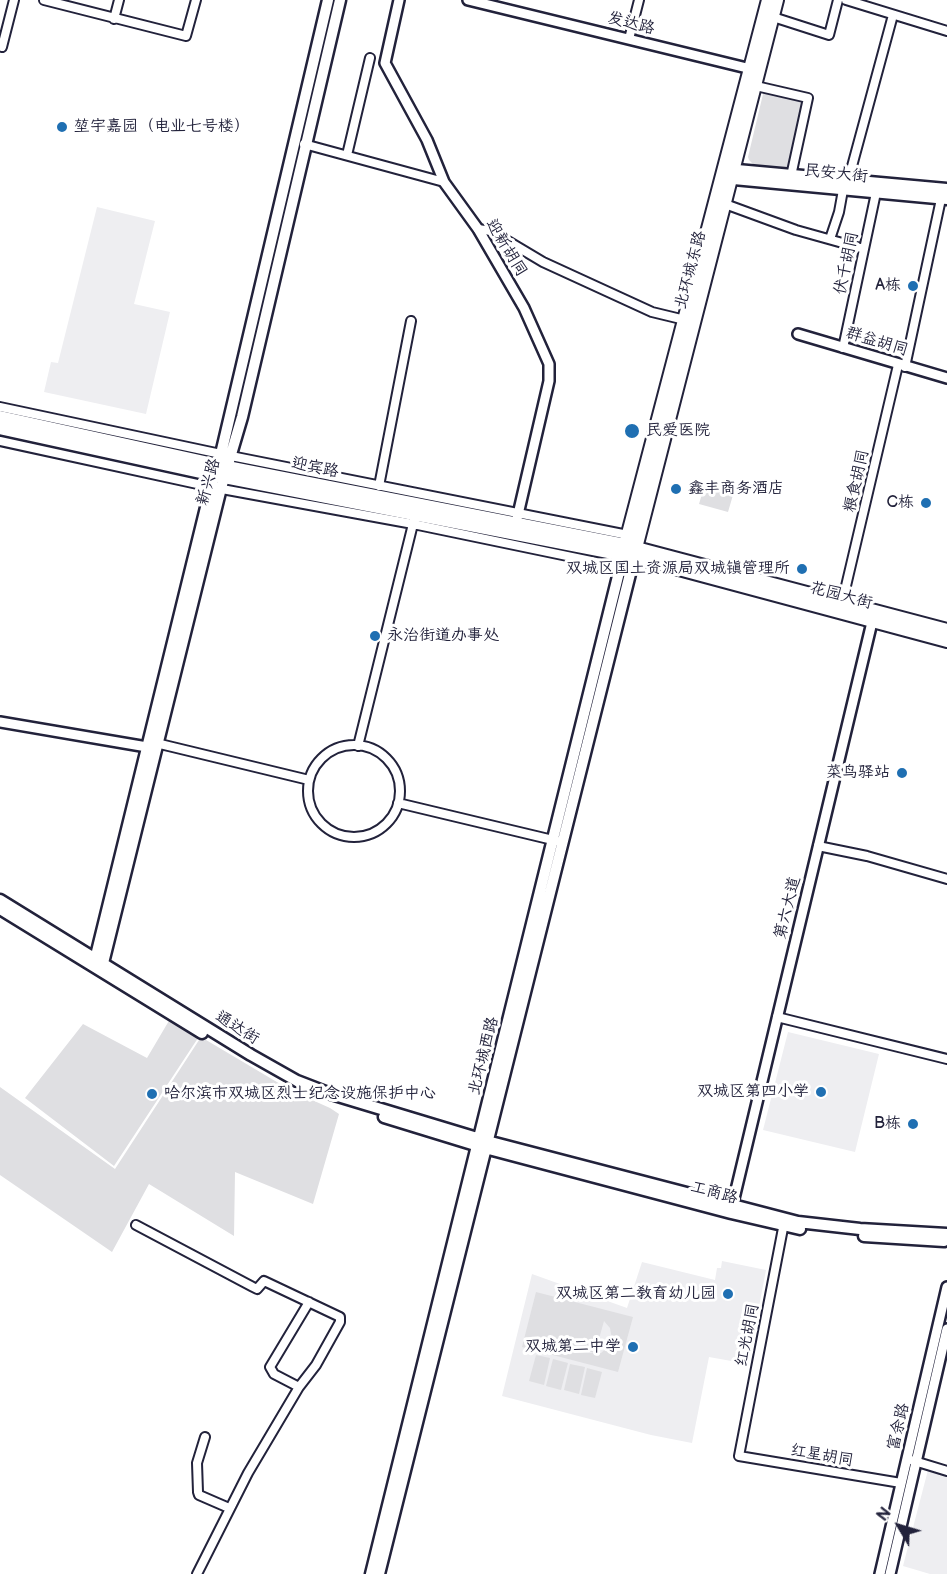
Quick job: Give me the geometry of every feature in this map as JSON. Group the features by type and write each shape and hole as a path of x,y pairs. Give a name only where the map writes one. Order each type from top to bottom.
{"main road":[{"name":"新兴路","path":"221,471 328,0"},
{"name":"新兴路","path":"98,964 221,471 306,144 340,0"},
{"name":"北环城东路","path":"628,551 725,204 728,174 768,0"},
{"name":"北环城东路","path":"628,551 685,320 756,87 777,0"},
{"name":"民安大街","path":"728,174 945,196"},
{"name":"民安大街","path":"728,174 791,176 845,185"},
{"name":"迎宾路","path":"0,417 221,471 415,514 628,551"},
{"name":"迎宾路","path":"0,428 221,471 381,490 415,514 517,518 628,551"},
{"name":"花园大街","path":"628,551 842,603 947,641"},
{"name":"花园大街","path":"628,551 874,616 947,630"},
{"name":"北环城西路","path":"558,842 628,551"},
{"name":"北环城西路","path":"371,1574 558,842 628,551"},
{"name":"通达街","path":"0,900 293,1087 326,1100 482,1143"},
{"name":"通达街","path":"0,909 98,964"},
{"name":"北环城西路","path":"379,1574 482,1143"},
{"name":"工商路","path":"482,1143 731,1210 784,1222 883,1238 947,1241"},
{"name":"工商路","path":"784,1222 947,1234"}],"street":[{"path":"2,46 14,0"},
{"path":"44,0 186,36 196,0"},
{"path":"114,19 119,0"},
{"name":"迎新胡同","path":"399,0 385,63 427,140 444,182 478,229 524,308 549,364 549,381 517,518"},
{"name":"发达路","path":"468,0 502,4 751,69"},
{"path":"629,39 639,0"},
{"path":"773,17 829,35 838,0"},
{"path":"846,0 947,31"},
{"path":"830,239 893,15"},
{"path":"347,155 370,58"},
{"path":"756,87 808,98 791,176"},
{"path":"294,142 444,182"},
{"name":"伏千胡同","path":"843,348 877,188"},
{"name":"粮食胡同","path":"842,603 945,196"},
{"path":"725,204 796,230 864,249"},
{"path":"478,229 491,231 543,262 652,312 685,320"},
{"path":"411,321 381,490 517,518"},
{"name":"群益胡同","path":"798,334 947,378"},
{"path":"0,407 221,471"},
{"path":"0,441 221,471"},
{"path":"358,746 415,514"},
{"name":"第六大道","path":"731,1210 874,616"},
{"path":"0,722 152,745 309,780"},
{"path":"358,746 366,746 379,752 390,762 399,782 398,803 392,818 380,829 366,836 350,837 335,833 322,824 312,811 308,796 309,780 315,767 325,756 337,748 358,746"},
{"path":"398,803 558,842"},
{"path":"818,846 867,856 947,879"},
{"path":"777,1017 947,1059"},
{"name":"红光胡同","path":"739,1456 784,1222"},
{"path":"136,1225 252,1287 257,1289 264,1281 340,1317 340,1322 316,1365 299,1387 229,1508 197,1574"},
{"name":"富余路","path":"890,1574 947,1287"},
{"path":"299,1387 274,1374 270,1367 309,1302"},
{"name":"富余路","path":"880,1574 901,1484 911,1460 947,1330"},
{"path":"205,1437 197,1463 199,1495 229,1508"},
{"name":"红星胡同","path":"739,1456 901,1484"},
{"path":"911,1460 947,1471"}],"shaded area":[{"path":"764,90 805,100 790,169 754,165 748,157"},
{"path":"97,207 155,221 134,304 170,312 146,414 44,392 51,362 58,363"},
{"path":"704,487 733,495 728,512 699,504"},
{"path":"170,1019 200,1035 114,1166 25,1098 83,1024 147,1058"},
{"name":"双城区第四小学","path":"788,1032 879,1054 855,1152 763,1130"},
{"path":"201,1037 292,1091 339,1114 313,1204 235,1172 234,1236 149,1184 112,1252 0,1175 0,1087 115,1169"},
{"name":"双城第二中学","path":"722,1261 766,1270 748,1364 709,1357 692,1443 651,1435 502,1396 532,1274 627,1308 642,1262 715,1280 717,1268 721,1268"},
{"path":"536,1292 633,1317 618,1372 522,1347","holes":["604,1321 610,1328 612,1339 601,1353 595,1353","547,1341 595,1353 590,1353"]},
{"path":"536,1355 550,1358 544,1385 529,1381"},
{"path":"553,1359 568,1363 561,1390 546,1386"},
{"path":"570,1364 585,1367 579,1394 564,1390"},
{"path":"587,1368 602,1372 595,1398 581,1395"},
{"path":"928,1470 947,1476 947,1574 930,1574 903,1566"}],"place":[{"name":"堃宇嘉园（电业七号楼）","path":"62,127"},
{"name":"A栋","path":"913,286"},
{"name":"民爱医院","path":"632,431"},
{"name":"鑫丰商务酒店","path":"676,489"},
{"name":"C栋","path":"926,503"},
{"name":"双城区国土资源局双城镇管理所","path":"802,569"},
{"name":"永治街道办事处","path":"375,636"},
{"name":"菜鸟驿站","path":"902,773"},
{"name":"双城区第四小学","path":"821,1092"},
{"name":"哈尔滨市双城区烈士纪念设施保护中心","path":"152,1094"},
{"name":"B栋","path":"913,1124"},
{"name":"双城区第二教育幼儿园","path":"728,1294"},
{"name":"双城第二中学","path":"633,1347"}]}
